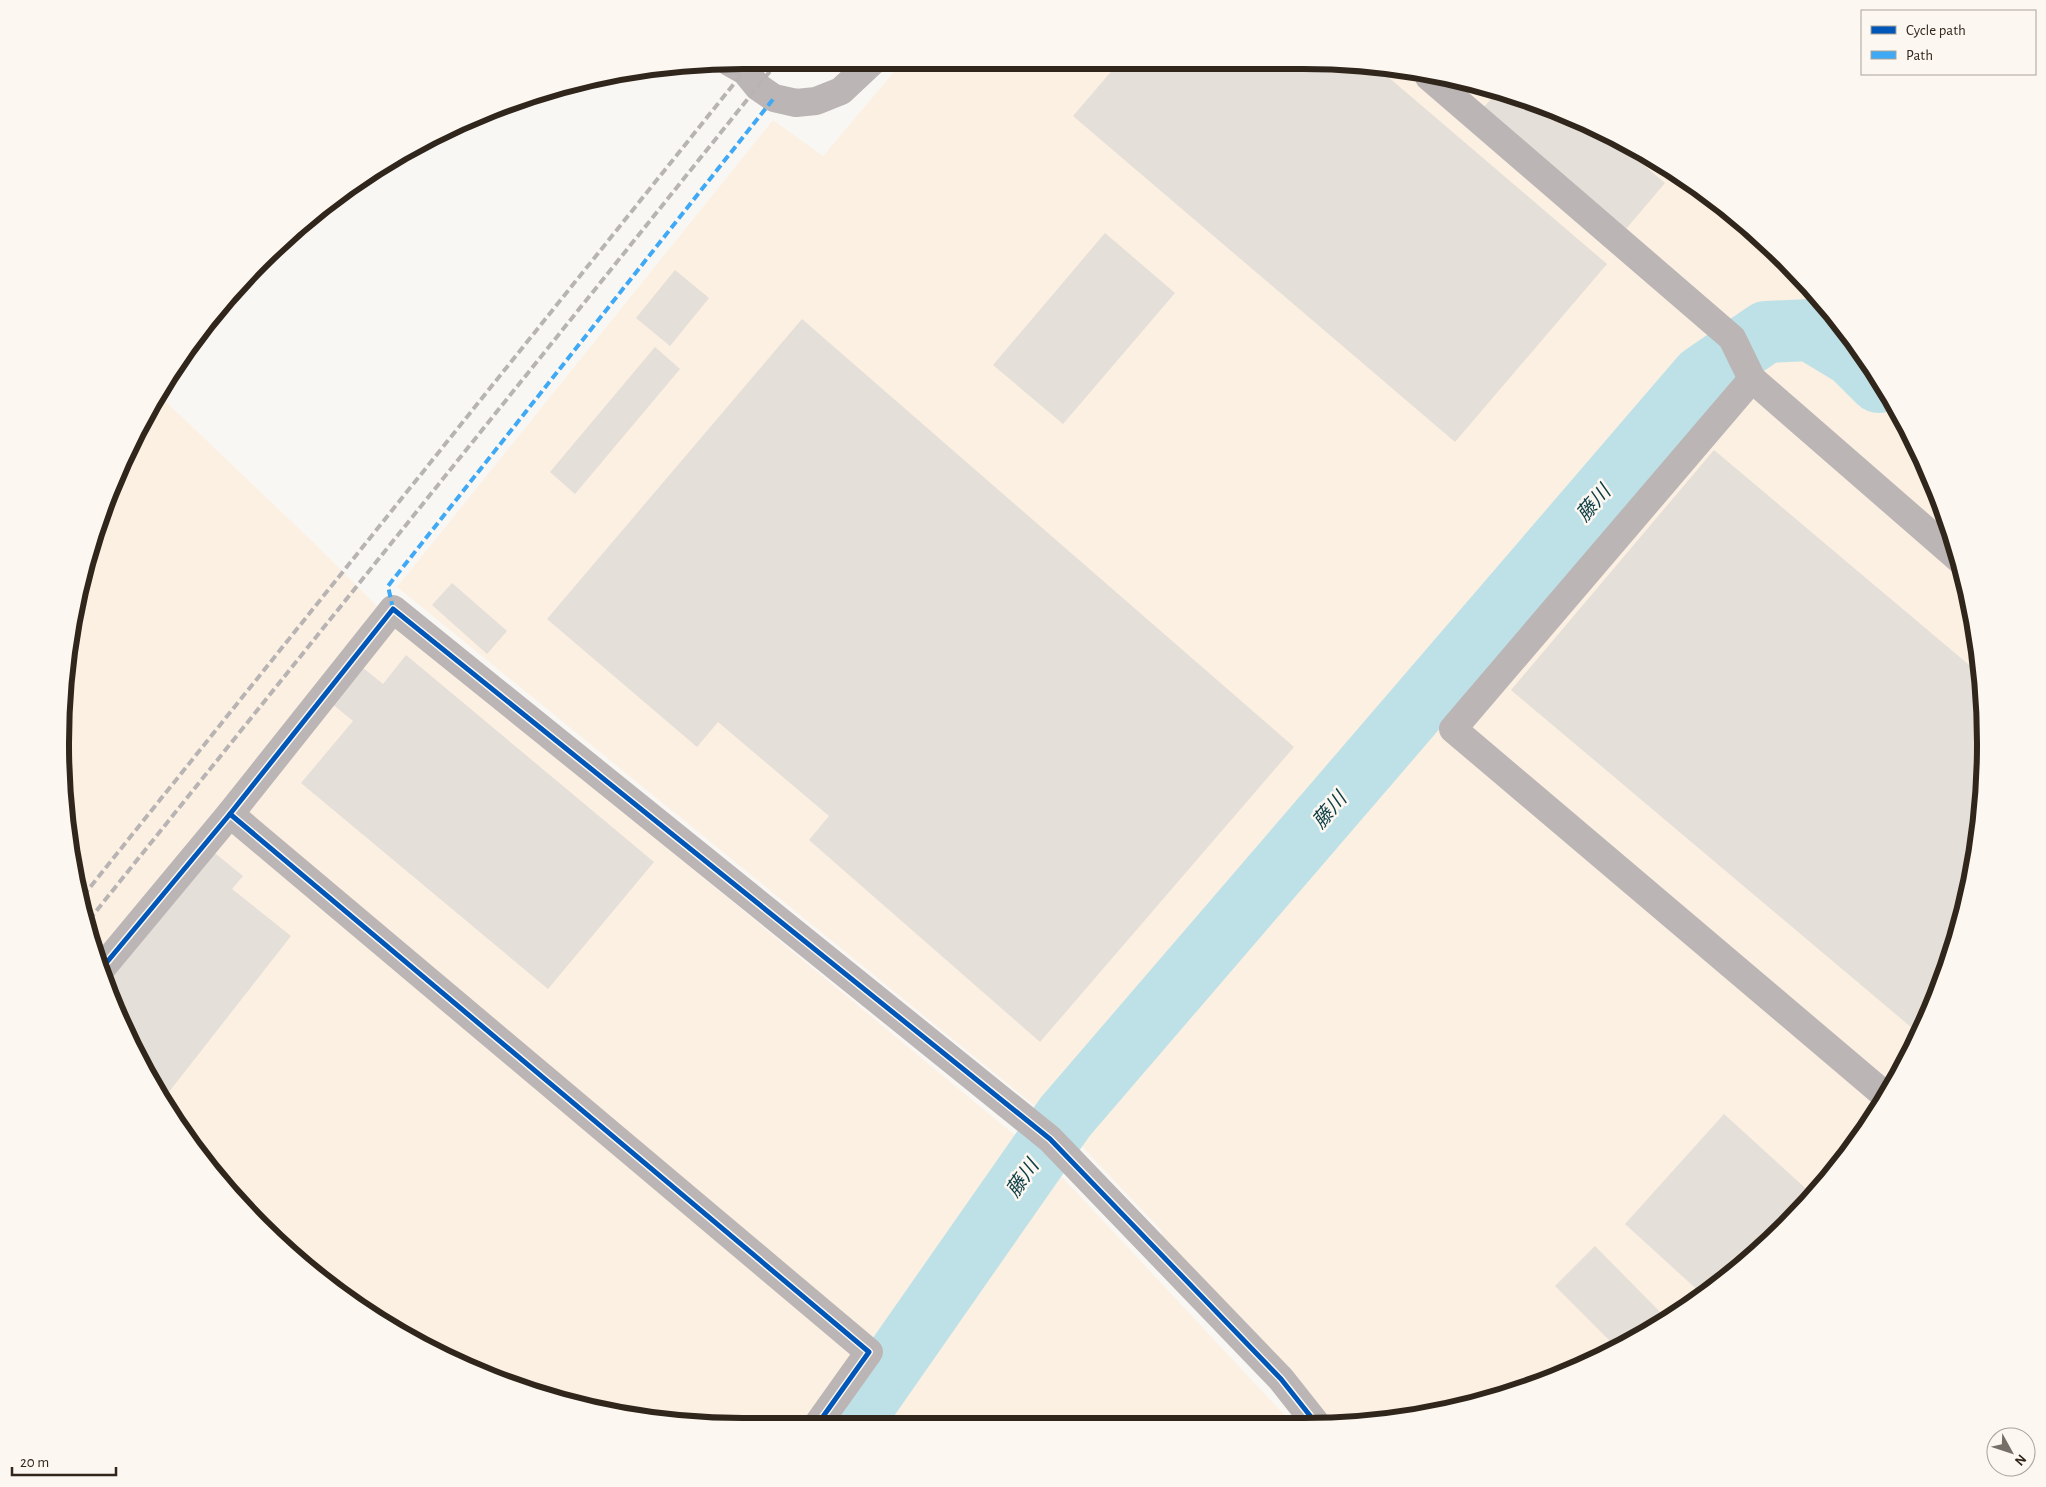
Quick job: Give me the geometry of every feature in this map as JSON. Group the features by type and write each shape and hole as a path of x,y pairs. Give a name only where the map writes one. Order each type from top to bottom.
{"street":[{"path":"741,69 758,87 774,98 796,103 816,101 841,91 864,69"},
{"path":"1435,82 1732,338 1752,379 1948,550"},
{"path":"1752,379 1453,729 1881,1091"},
{"path":"106,963 230,814 394,609 1050,1139 1281,1379 1312,1418"},
{"path":"230,814 869,1352 822,1418"}],"shaded area":[{"path":"896,69 1347,70 1434,82 1477,92 1561,120 1601,138 1640,159 1677,182 1747,236 1780,266 1838,333 1864,369 1908,445 1926,485 1954,569 1964,612 1976,699 1976,788 1971,832 1954,918 1941,960 1926,1002 1908,1042 1887,1081 1864,1118 1810,1188 1780,1221 1713,1279 1677,1305 1640,1328 1601,1349 1561,1367 1477,1395 1434,1405 1391,1412 1327,1417 1293,1371 1164,1248 1161,1230 1073,1137 397,587 773,120 823,156"},
{"path":"163,399 312,541 389,618 1051,1165 1287,1418 744,1418 699,1417 612,1405 569,1395 527,1382 485,1367 445,1349 369,1305 299,1251 266,1221 208,1154 182,1118 138,1042 120,1002 92,918 75,832 70,788 70,699 82,612 92,569 120,485 138,445"}],"building":[{"path":"1113,69 1302,69 1347,70 1385,74 1607,264 1455,442 1073,116"},
{"path":"1493,97 1561,120 1630,153 1665,183 1626,229 1483,108"},
{"path":"1105,233 1175,293 1063,424 993,365"},
{"path":"675,270 709,298 670,346 636,318"},
{"path":"802,319 1294,747 1040,1042 809,840 829,816 718,722 697,747 547,619"},
{"path":"655,347 680,369 575,494 550,472"},
{"path":"1714,450 1972,668 1976,699 1977,744 1976,788 1971,832 1954,918 1926,1002 1914,1029 1511,690"},
{"path":"452,583 507,631 487,654 432,605"},
{"path":"406,655 654,862 548,989 301,783 353,721 331,703 362,667 383,684"},
{"path":"211,850 243,876 232,889 291,936 167,1094 138,1042 111,977"},
{"path":"1724,1114 1808,1190 1780,1221 1747,1251 1698,1290 1625,1224"},
{"path":"1595,1246 1662,1314 1612,1343 1555,1286"}],"waterway":[{"name":"藤川","path":"855,1418 1065,1117 1702,376 1766,332 1810,330 1853,356 1859,362"}],"railway":[{"path":"86,892 746,69"},
{"path":"92,917 772,69"}],"marked path":[{"path":"393,609 388,586 774,98"}],"cycle path":[{"path":"106,963 230,814 393,609 1050,1139 1281,1379 1312,1418"},
{"path":"230,814 869,1352 822,1418"}]}
